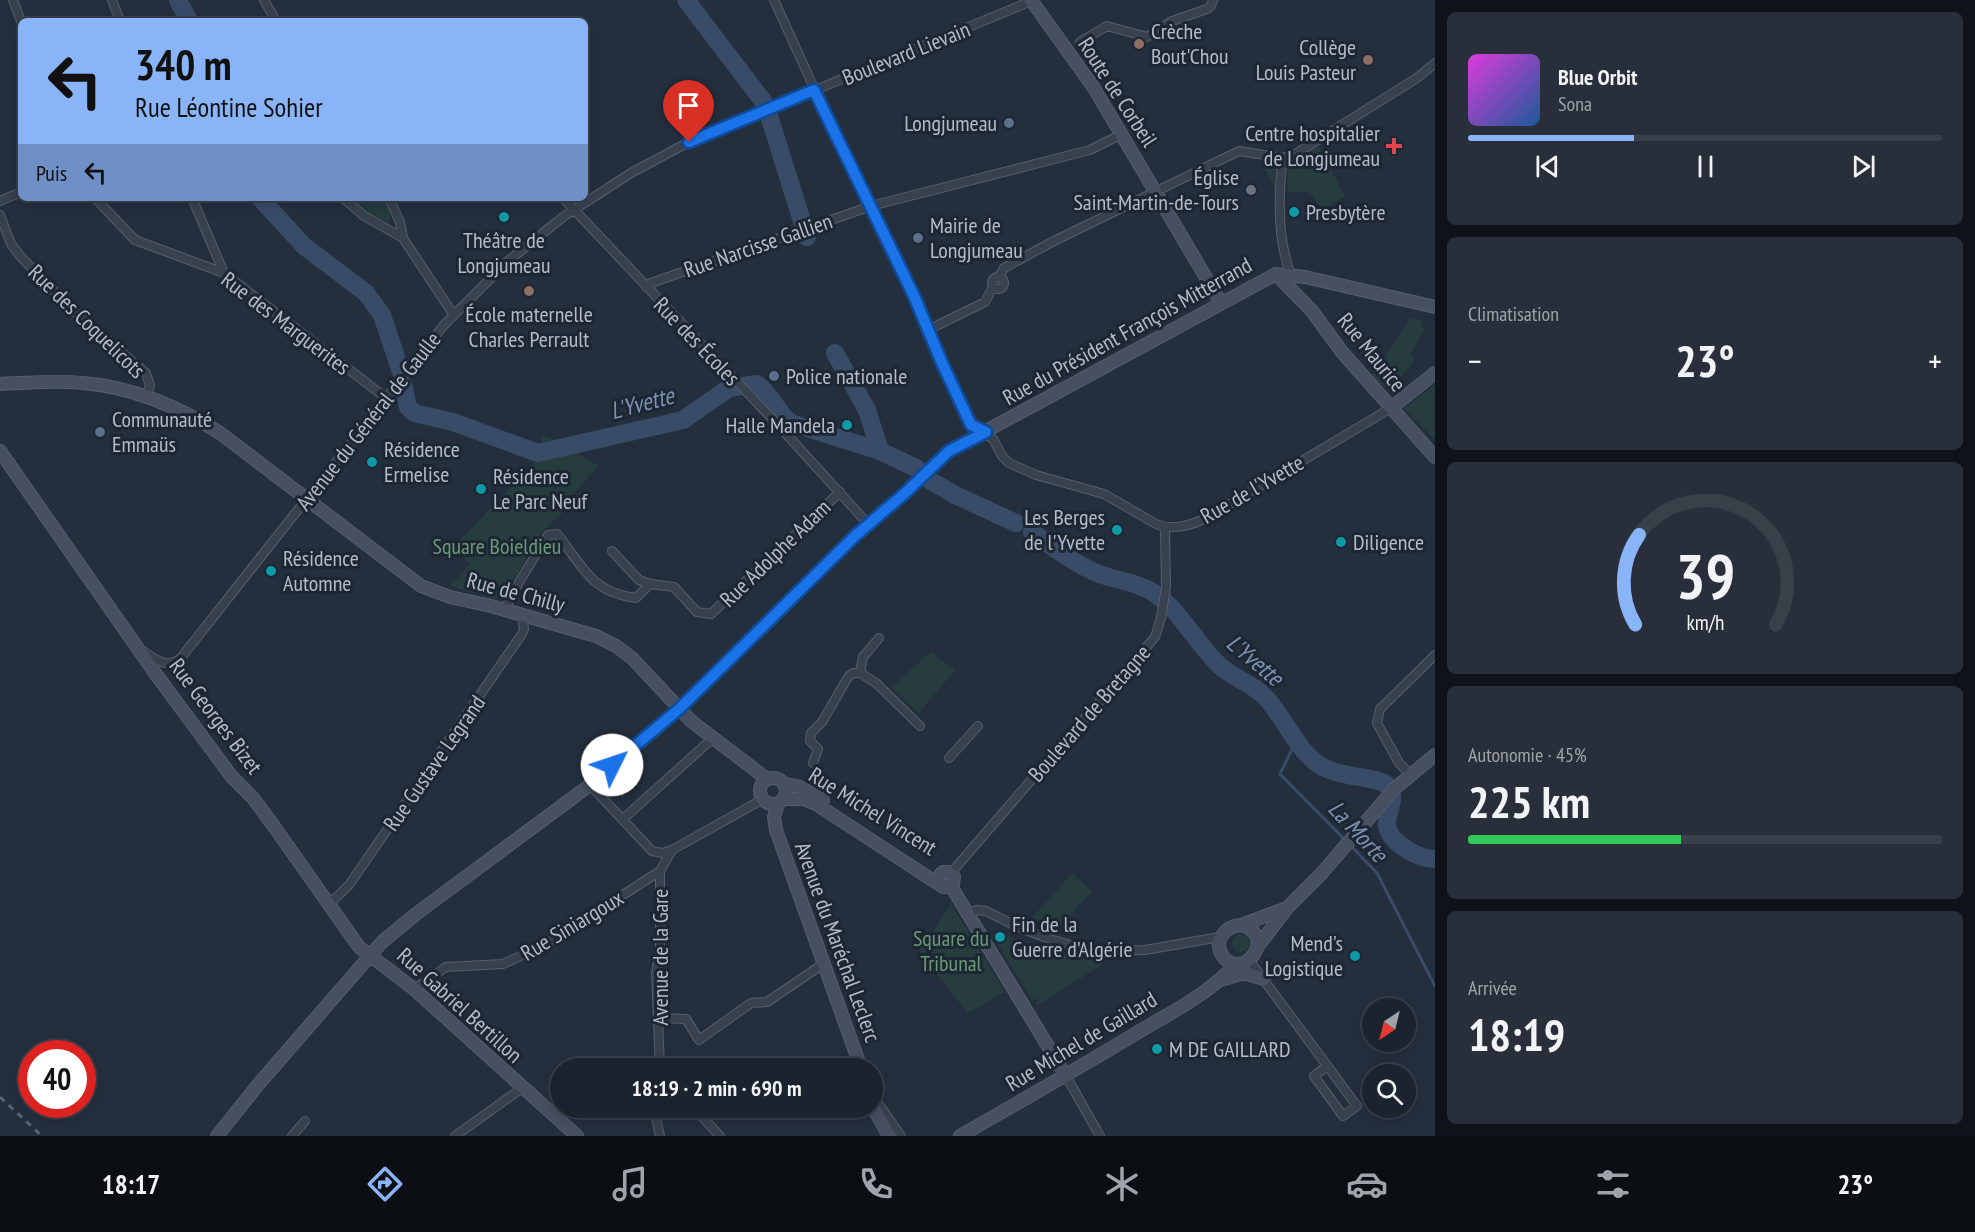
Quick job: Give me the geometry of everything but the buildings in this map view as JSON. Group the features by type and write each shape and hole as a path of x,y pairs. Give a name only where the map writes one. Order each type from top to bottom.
{"main road":[{"name":"Route de Corbeil","path":"1032,0 1094,88 1221,303"},
{"name":"Rue du Président François Mitterrand","path":"217,1136 369,955 391,934 590,784 679,709 868,524 949,451 1276,274 1305,277 1435,307"},
{"name":"Rue Maurice","path":"1276,274 1312,311 1342,352 1435,457"},
{"path":"1301,300 1297,286 1305,277"},
{"path":"1391,408 1435,373"},
{"name":"Rue de Chilly","path":"0,384 84,383 147,397 184,412 220,433 422,586 443,595 596,636 616,646 632,658 679,709"},
{"name":"Rue Georges Bizet","path":"0,451 232,777 253,798 359,947 369,955"},
{"name":"Rue Georges Bizet","path":"0,461 33,500"},
{"path":"679,709 767,779"},
{"path":"1230,961 1250,960 1254,956 1258,946 1288,907 1394,789 1435,756"},
{"path":"776,778 784,784 786,792 772,800 760,790 767,779 776,778"},
{"name":"Rue Michel Vincent","path":"784,784 806,790 945,879"},
{"name":"Rue Michel Vincent","path":"772,800 804,799 816,804 945,879"},
{"name":"Avenue du Maréchal Leclerc","path":"772,800 764,808 776,830 857,1058"},
{"path":"945,879 968,913 1066,1076"},
{"path":"1230,961 1219,948 1220,937 1228,928 1288,907"},
{"path":"1241,925 1251,930 1258,946"},
{"name":"Rue Gabriel Bertillon","path":"369,955 414,989 577,1136"},
{"path":"1222,979 1230,961"},
{"path":"1222,979 1238,973 1264,979"},
{"name":"Rue Michel de Gaillard","path":"960,1136 1066,1076 1222,979"},
{"path":"878,1118 890,1136"}],"street":[{"path":"13,0 20,18"},
{"path":"112,0 119,18"},
{"path":"264,0 274,18"},
{"path":"774,0 814,90 914,296 971,425 986,432 1006,460 1016,466 1036,475 1104,494 1165,528"},
{"name":"Boulevard Lievain","path":"814,90 1032,0"},
{"path":"1080,42 1107,26 1147,37 1172,21 1207,9 1213,0"},
{"path":"928,330 985,302 993,287 992,279 999,277 1004,268 1054,241 1239,151 1283,158 1297,153 1417,78 1435,63"},
{"name":"Avenue du Général de Gaulle","path":"588,201 669,152 814,90"},
{"name":"Rue Narcisse Gallien","path":"646,287 651,283 872,206 1090,150 1122,134"},
{"path":"1283,158 1280,197 1282,248 1291,275"},
{"path":"0,201 18,193"},
{"name":"Rue des Marguerites","path":"98,201 135,240 224,273 386,398"},
{"path":"193,201 224,273"},
{"path":"346,201 364,216 403,238"},
{"path":"390,201 400,222 403,238 453,314"},
{"name":"Rue des Écoles","path":"566,201 868,524"},
{"name":"Avenue du Général de Gaulle","path":"138,648 160,662 168,664 180,659 453,314 507,262 588,201"},
{"name":"Rue des Coquelicots","path":"0,215 11,244 21,257 71,309 146,373 150,386 147,397"},
{"name":"Rue de l'Yvette","path":"1165,528 1200,521 1391,408"},
{"name":"Rue Adolphe Adam","path":"612,551 639,580 674,587 697,612 711,614 840,492"},
{"name":"Boulevard de Bretagne","path":"945,879 1153,640 1166,591 1165,528"},
{"path":"505,610 513,592 548,535 557,534 591,578 610,593 636,598 650,584"},
{"name":"Rue Gustave Legrand","path":"329,904 349,885 522,634 524,629 522,615"},
{"path":"860,673 862,657 879,638"},
{"path":"1411,775 1399,763 1377,723 1380,709 1435,655"},
{"path":"813,763 818,749 810,741 811,733 822,722 848,677 853,673 860,673 876,683 920,726"},
{"path":"949,758 978,726"},
{"path":"623,819 713,738"},
{"path":"590,784 652,851 662,853 772,800"},
{"name":"Avenue de la Gare","path":"660,1058 656,973 660,950 660,871 672,850"},
{"name":"Rue Siniargoux","path":"414,989 446,967 503,964 547,944 660,871"},
{"path":"968,913 986,910 1026,930 1092,951 1145,950 1220,937"},
{"path":"1250,960 1357,1106 1343,1116 1314,1076 1327,1066"},
{"path":"659,1018 686,1019 699,1040 751,1003 767,1002 823,964"},
{"path":"1066,1076 1100,1136"},
{"path":"455,1136 522,1088"},
{"path":"883,1110 901,1136"},
{"path":"656,1118 660,1136"},
{"path":"703,1118 720,1136"},
{"path":"292,1136 305,1121"}],"green space":[{"path":"1318,145 1345,196 1323,210 1309,192 1288,192 1288,164"},
{"path":"1269,158 1277,162 1276,191 1260,159"},
{"path":"351,201 387,201 391,211 390,224 368,214"},
{"path":"1411,318 1424,323 1421,327 1425,329 1411,354 1414,361 1391,389 1375,382 1372,376"},
{"path":"1435,384 1435,440 1404,409"},
{"name":"Square Boieldieu","path":"543,435 599,466 561,506 564,511 548,525 538,538 513,581 501,594 494,599 450,586 470,564 453,547 537,460"},
{"path":"931,652 955,670 919,713 892,687"},
{"path":"1072,873 1092,891 1059,928 1032,918"},
{"name":"Square du Tribunal","path":"951,904 1005,992 968,1013 919,952"},
{"path":"1003,934 1039,948 1105,963 1036,1006 1038,998 1032,1000 996,941 1001,940"},
{"path":"1237,934 1245,934 1250,939 1248,950 1237,952 1232,947 1232,939"}],"waterway":[{"name":"L'Yvette","path":"178,0 187,18"},
{"path":"686,0 763,101"},
{"path":"770,119 807,237"},
{"name":"L'Yvette","path":"263,201 304,246 366,293 382,315 401,372"},
{"path":"835,353 867,410 880,451"},
{"name":"L'Yvette","path":"403,385 408,407 414,413 453,422 538,453 683,420 729,388 757,384 791,423 880,451 916,468 931,481 955,495 1016,523"},
{"name":"L'Yvette","path":"1032,532 1088,569 1143,587 1157,595 1174,611 1220,666 1257,690 1268,700 1298,743 1318,764 1335,772 1375,780 1387,785 1392,795 1387,820 1389,831 1405,849 1435,859"},
{"name":"La Morte","path":"1297,739 1280,774 1345,840"},
{"name":"La Morte","path":"1350,845 1377,873 1435,986"}],"railway":[{"path":"0,1097 42,1136"}],"place":[{"name":"Crèche Bout'Chou","path":"1139,44"},
{"name":"Collège Louis Pasteur","path":"1368,60"},
{"name":"Longjumeau","path":"1009,123"},
{"name":"Centre hospitalier de Longjumeau","path":"1394,146"},
{"name":"Église Saint-Martin-de-Tours","path":"1251,190"},
{"name":"Presbytère","path":"1294,212"},
{"name":"Théâtre de Longjumeau","path":"504,217"},
{"name":"Mairie de Longjumeau","path":"918,238"},
{"name":"École maternelle Charles Perrault","path":"529,291"},
{"name":"Police nationale","path":"774,376"},
{"name":"Halle Mandela","path":"847,425"},
{"name":"Communauté Emmaüs","path":"100,432"},
{"name":"Résidence Ermelise","path":"372,462"},
{"name":"Résidence Le Parc Neuf","path":"481,489"},
{"name":"Les Berges de l'Yvette","path":"1117,530"},
{"name":"Diligence","path":"1341,542"},
{"name":"Résidence Automne","path":"271,571"},
{"name":"Fin de la Guerre d'Algérie","path":"1000,937"},
{"name":"Mend's Logistique","path":"1355,956"},
{"name":"M DE GAILLARD","path":"1157,1049"}],"route":[{"path":"612,765 679,709 856,535 949,451 986,432 971,425 872,206 814,90 689,142"}]}
